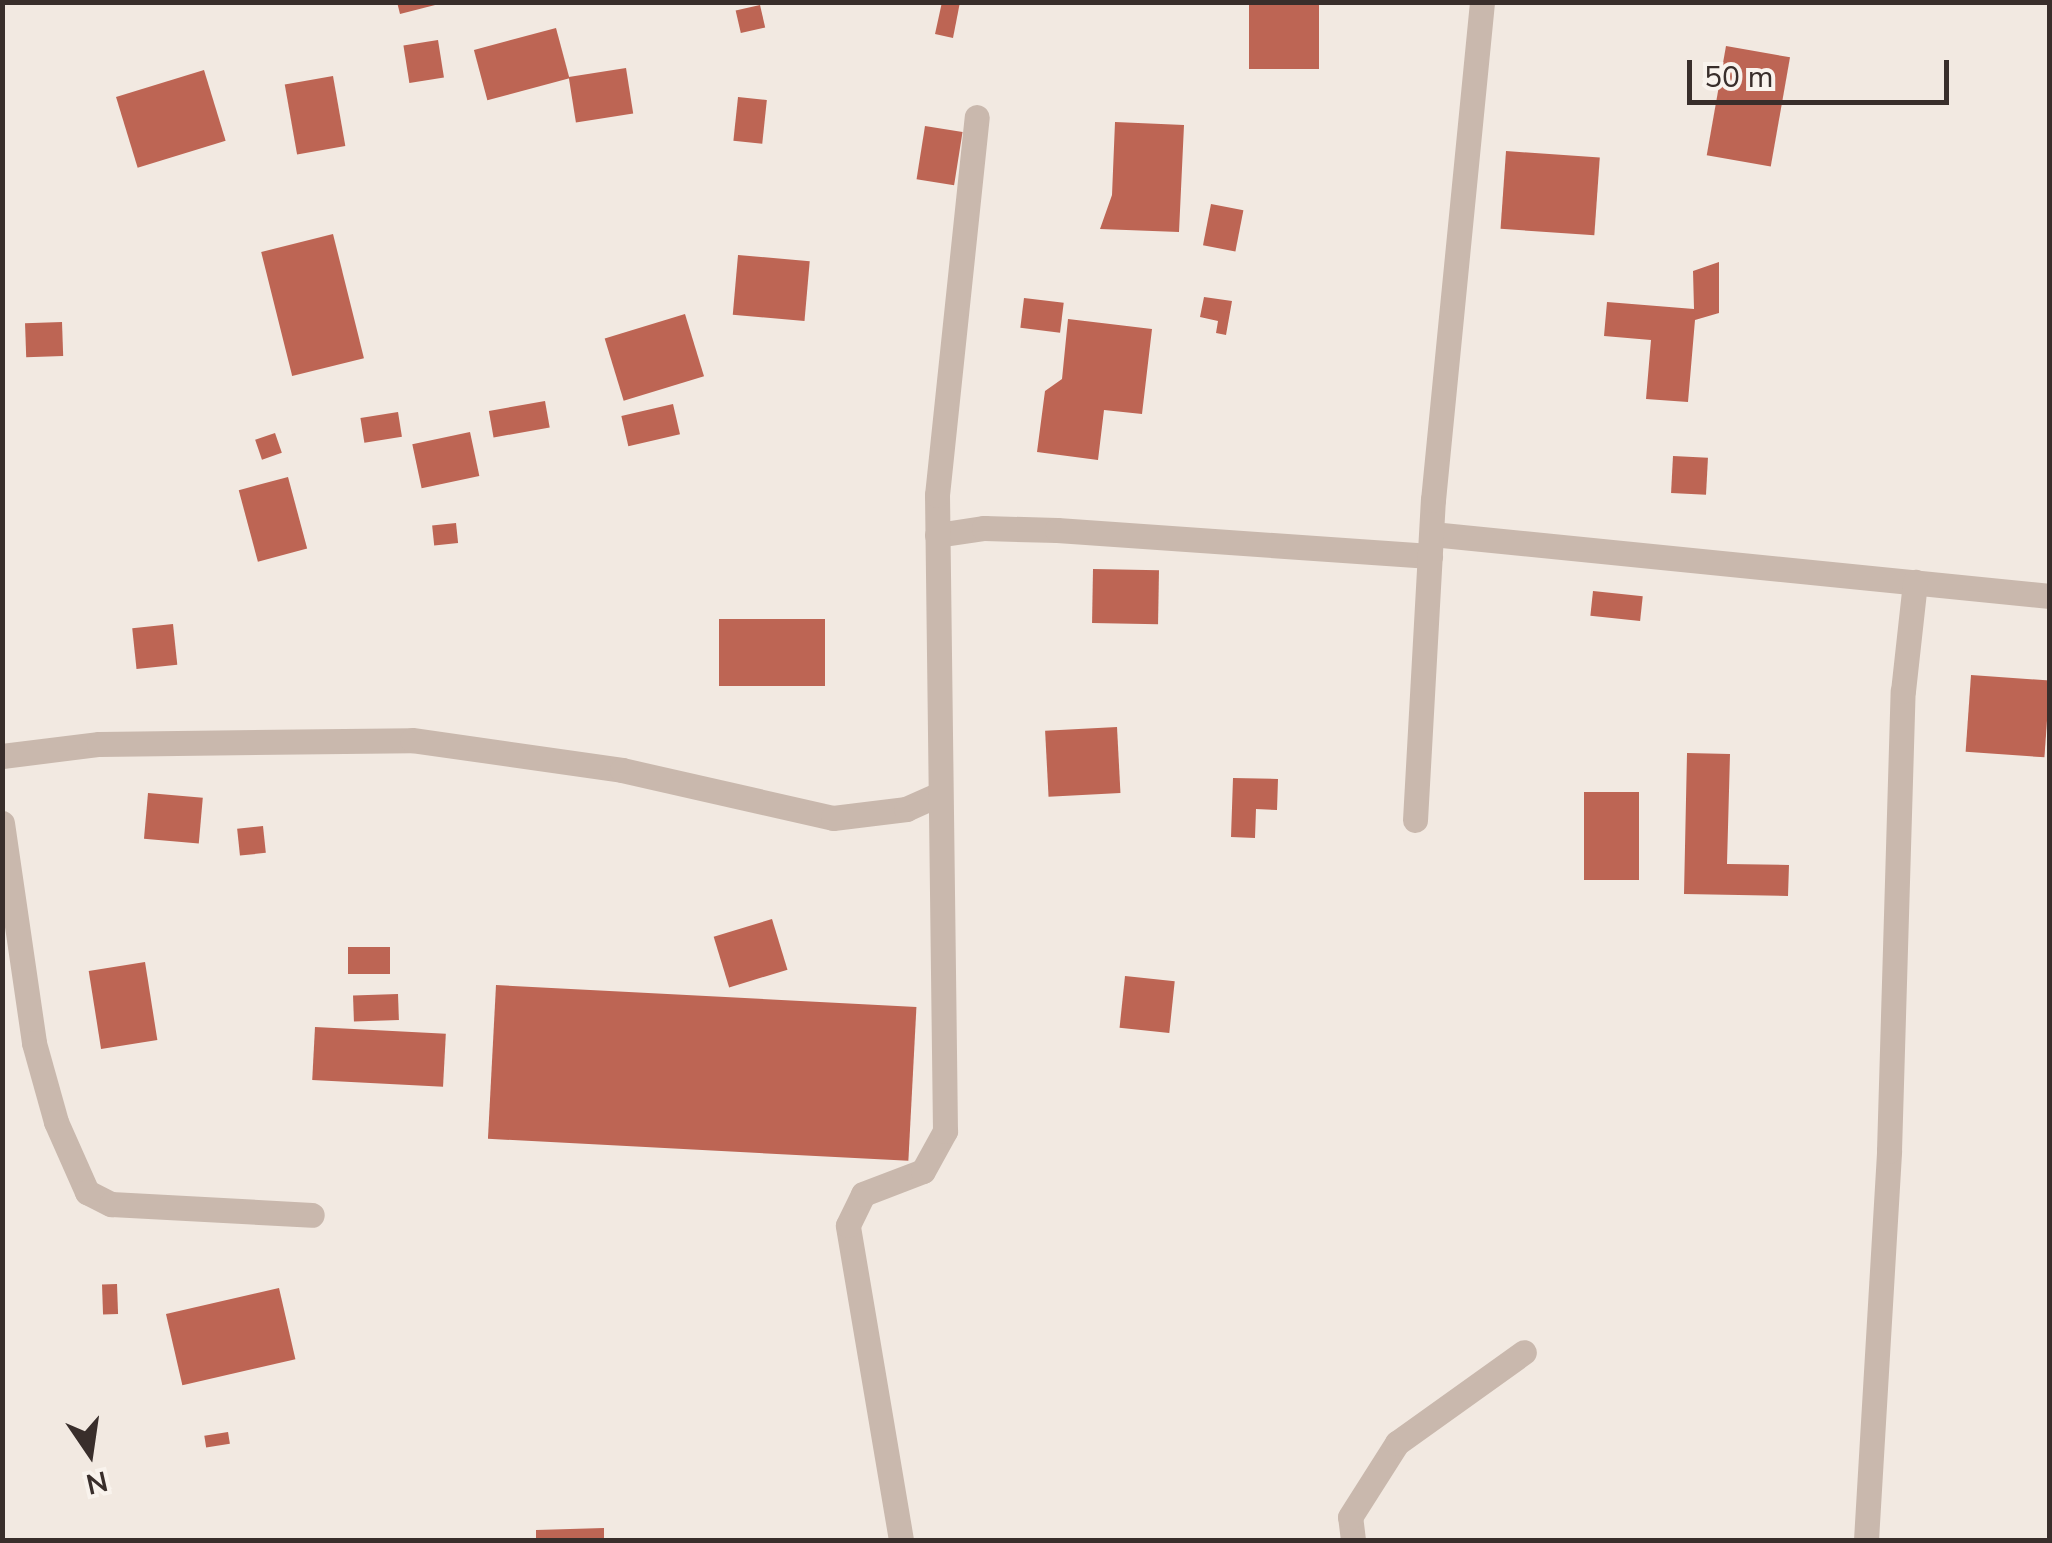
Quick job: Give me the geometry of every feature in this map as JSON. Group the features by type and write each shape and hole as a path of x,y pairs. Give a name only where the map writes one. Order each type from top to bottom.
{"street":[{"path":"1415,820 1431,545 1482,2"},
{"path":"900,1540 848,1225 862,1194 924,1171 945,1132 937,535 976,117"},
{"path":"937,535 984,528 1431,545 2050,596"},
{"path":"1866,1540 1889,1151 1903,691 1915,582"},
{"path":"2,756 99,744 412,740 622,770 834,818 906,809 940,794"},
{"path":"2,823 34,1043 56,1122 87,1192 110,1204 312,1215"},
{"path":"1353,1540 1350,1517 1398,1444 1524,1352"}],"building":[{"path":"397,2 439,2 439,4 400,14"},
{"path":"942,2 960,2 953,38 935,34"},
{"path":"1249,2 1319,2 1319,69 1249,69"},
{"path":"760,5 765,27 741,33 736,11"},
{"path":"556,28 569,78 487,100 474,50"},
{"path":"438,40 444,78 409,83 403,45"},
{"path":"1726,46 1790,57 1771,167 1707,155"},
{"path":"626,68 633,113 576,123 569,77"},
{"path":"204,70 226,141 138,168 116,97"},
{"path":"333,76 345,146 297,154 285,85"},
{"path":"738,97 767,100 762,144 733,141"},
{"path":"1115,122 1184,125 1179,232 1100,229 1112,195"},
{"path":"925,126 963,132 954,185 917,179"},
{"path":"1506,151 1600,158 1594,235 1501,229"},
{"path":"1211,204 1243,210 1235,252 1203,245"},
{"path":"333,234 364,358 292,376 261,252"},
{"path":"738,255 810,261 804,321 733,315"},
{"path":"1719,262 1719,313 1695,320 1688,402 1646,399 1651,340 1604,336 1607,302 1694,309 1693,271"},
{"path":"1204,297 1232,301 1226,335 1216,333 1218,321 1200,317"},
{"path":"1024,298 1064,303 1060,333 1020,328"},
{"path":"685,314 704,376 624,401 605,339"},
{"path":"1068,319 1152,329 1142,414 1104,410 1098,460 1037,452 1045,391 1062,379"},
{"path":"62,322 63,356 26,357 25,323"},
{"path":"545,401 550,428 494,437 489,411"},
{"path":"673,404 680,434 628,446 621,416"},
{"path":"398,412 402,437 364,443 360,418"},
{"path":"470,432 479,476 422,488 412,444"},
{"path":"275,433 282,453 262,460 255,440"},
{"path":"1673,456 1708,458 1706,495 1671,493"},
{"path":"288,477 307,548 258,562 239,490"},
{"path":"456,523 458,543 434,545 432,526"},
{"path":"1093,569 1159,570 1158,624 1092,623"},
{"path":"1593,591 1643,596 1640,621 1590,616"},
{"path":"719,619 825,619 825,686 719,686"},
{"path":"173,624 177,665 137,669 132,628"},
{"path":"1971,675 2050,681 2044,757 1966,752"},
{"path":"1117,727 1120,793 1049,797 1045,731"},
{"path":"1687,753 1730,754 1727,864 1789,865 1788,896 1684,894"},
{"path":"1233,778 1278,779 1277,810 1256,809 1255,838 1231,837"},
{"path":"1584,792 1639,792 1639,880 1584,880"},
{"path":"148,793 203,798 199,844 144,839"},
{"path":"263,826 266,853 240,856 237,829"},
{"path":"772,919 787,970 729,988 714,937"},
{"path":"348,947 390,947 390,974 348,974"},
{"path":"145,962 157,1040 101,1049 89,971"},
{"path":"1125,976 1175,981 1169,1033 1120,1028"},
{"path":"496,985 916,1007 908,1161 488,1139"},
{"path":"398,994 399,1020 354,1022 353,996"},
{"path":"315,1027 446,1034 443,1087 312,1080"},
{"path":"117,1284 118,1314 103,1315 102,1285"},
{"path":"279,1288 295,1359 182,1385 166,1314"},
{"path":"228,1432 230,1444 206,1448 204,1436"},
{"path":"604,1528 604,1540 536,1540 536,1530"}]}
